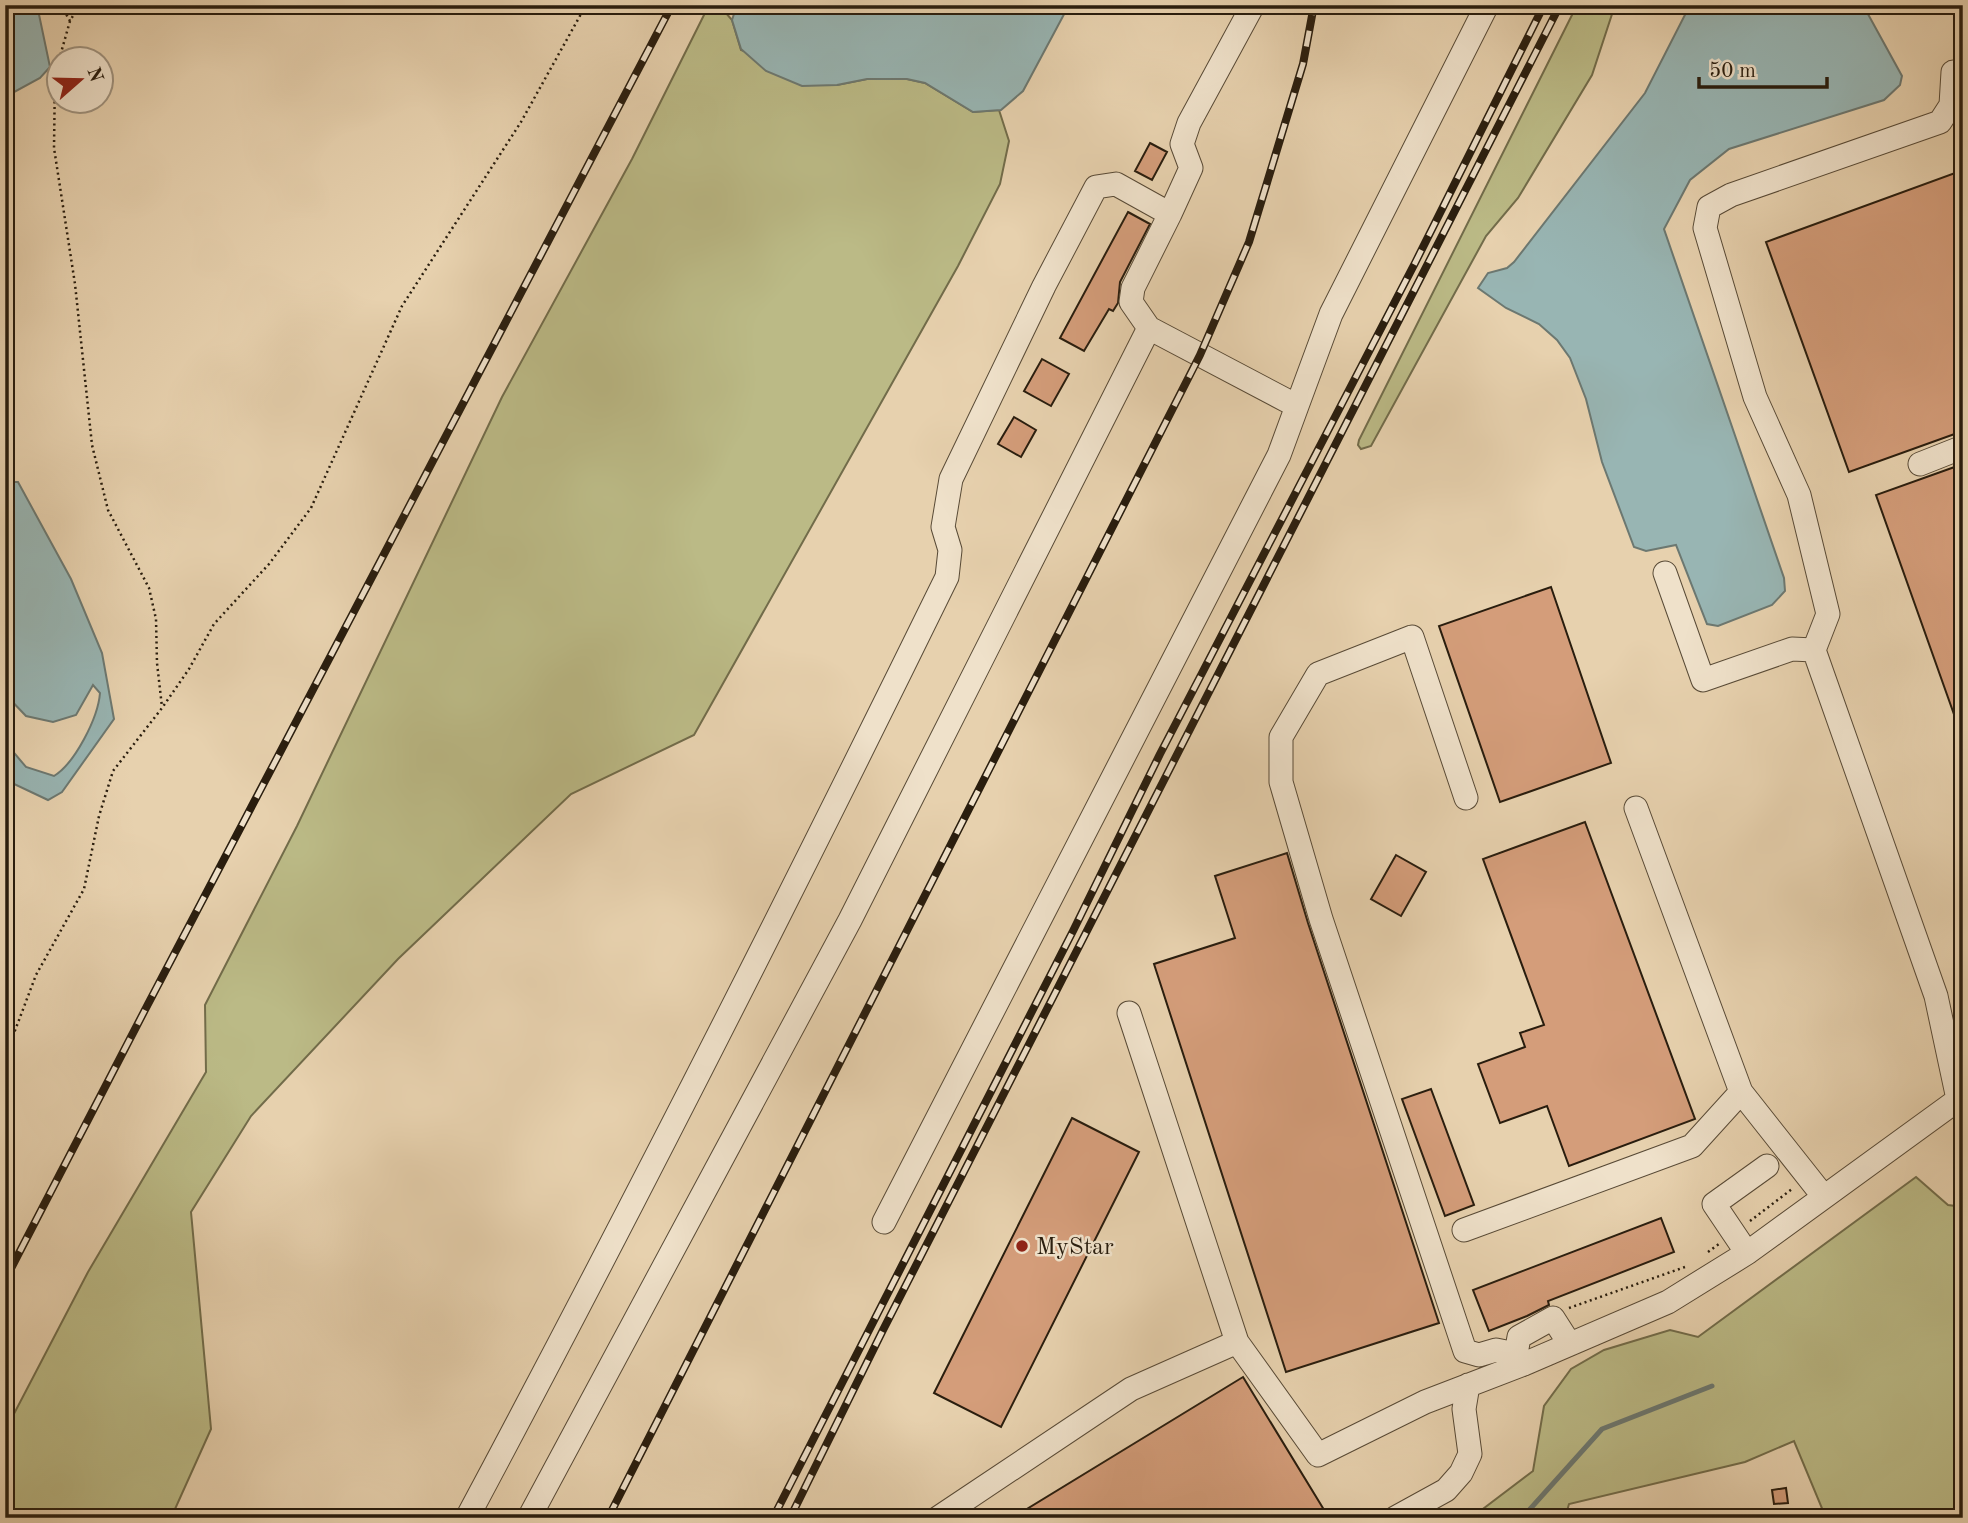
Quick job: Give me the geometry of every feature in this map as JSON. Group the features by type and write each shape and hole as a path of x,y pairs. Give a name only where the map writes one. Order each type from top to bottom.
{"street":[{"path":"1253,5 1189,123 1182,144 1191,168 1133,288 1131,302 1149,328 1297,406"},
{"path":"884,1222 1279,454 1331,314 1487,5"},
{"path":"1129,1013 1237,1342 1318,1455 1520,1359 1638,1317 1668,1302 1747,1253 1960,1098 1936,996 1814,650 1828,614 1799,495 1755,397 1705,228 1709,207 1731,195 1940,122 1951,105 1953,72"},
{"path":"467,1518 608,1254 835,806 947,577 950,550 943,527 951,479 1044,286 1096,187 1116,184 1170,215"},
{"path":"529,1518 850,920 1149,328"},
{"path":"1920,464 1963,447"},
{"path":"1665,573 1703,680 1793,649 1814,650"},
{"path":"1466,798 1412,638 1318,674 1281,737 1282,782 1321,919 1465,1351 1479,1355 1496,1350 1520,1359"},
{"path":"1636,808 1741,1092 1824,1197"},
{"path":"1464,1230 1692,1146 1741,1092"},
{"path":"1747,1253 1714,1204 1767,1166"},
{"path":"1520,1359 1519,1337 1553,1318 1569,1343"},
{"path":"938,1518 1131,1390 1237,1342"},
{"path":"1395,1518 1446,1490 1461,1473 1470,1454 1464,1409 1468,1385"}],"path":[{"path":"61,5 70,21"},
{"path":"79,5 70,21 55,74 54,148 75,284 92,445 108,510 149,588 156,620 156,663 162,708"},
{"path":"5,1057 36,975 84,889 99,816 113,771 189,669 214,624 269,564 311,508 402,306 522,122 586,5"},
{"path":"1702,1257 1809,1177"},
{"path":"1553,1318 1562,1310 1691,1265"}],"shaded area":[{"path":"719,5 732,20 741,50 837,85 867,79 907,79 925,83 973,112 999,110 1009,141 1000,184 958,266 694,735 571,794 398,959 251,1116 191,1212 211,1429 171,1518 5,1518 5,1431 88,1272 206,1072 205,1005 297,826 502,397 632,159 705,13"},
{"path":"1577,5 1615,5 1592,75 1518,198 1486,236 1371,446 1361,449 1359,440"},
{"path":"1916,1177 1948,1205 1963,1207 1963,1518 1826,1518 1794,1441 1745,1462 1569,1504 1565,1518 1471,1518 1533,1471 1544,1406 1571,1369 1604,1350 1670,1330 1698,1337"}],"water":[{"path":"5,5 37,5 46,48 46,71 40,78 5,97"},
{"path":"737,5 1069,5 1023,91 1001,110 973,112 925,83 907,79 867,79 837,85 802,86 766,71 741,49 732,20"},
{"path":"1690,5 1863,5 1902,76 1900,85 1884,100 1729,149 1690,180 1664,229 1784,578 1785,591 1772,605 1718,626 1707,624 1676,545 1646,551 1634,547 1602,462 1586,399 1570,358 1557,340 1539,324 1506,308 1478,288 1488,273 1507,268 1514,262 1645,93"},
{"path":"5,482 18,482 71,579 102,653 114,719 62,792 48,800 5,782 5,742 26,767 54,776 70,761 84,739 95,715 100,693 93,685 76,715 53,722 26,716 5,694"}],"building":[{"path":"1150,143 1167,152 1152,180 1135,171"},
{"path":"1955,173 1963,195 1963,431 1849,472 1766,242"},
{"path":"1128,212 1150,224 1120,282 1118,303 1113,311 1109,309 1084,351 1060,338"},
{"path":"1042,359 1069,374 1051,406 1024,391"},
{"path":"1014,417 1036,430 1021,457 998,444"},
{"path":"1963,464 1963,734 1961,734 1876,495"},
{"path":"1551,587 1611,763 1500,802 1439,626"},
{"path":"1585,822 1695,1119 1569,1166 1547,1106 1500,1123 1478,1064 1525,1047 1520,1033 1544,1025 1483,859"},
{"path":"1287,853 1439,1323 1286,1372 1154,964 1235,938 1215,876"},
{"path":"1396,855 1426,872 1401,916 1371,899"},
{"path":"1431,1089 1474,1205 1445,1216 1402,1099"},
{"path":"1072,1118 1139,1152 1001,1427 934,1393"},
{"path":"1661,1218 1674,1252 1548,1301 1549,1305 1489,1331 1473,1290"},
{"path":"1243,1377 1329,1518 1012,1518"},
{"path":"1786,1488 1788,1503 1774,1504 1772,1490"}],"waterway":[{"path":"1522,1518 1602,1429 1712,1386"}],"railway":[{"path":"5,1280 672,5"},
{"path":"608,1518 1200,355 1249,242 1303,64 1314,5"},
{"path":"773,1518 1073,931 1160,754 1415,263 1544,5"},
{"path":"790,1518 883,1330 1560,5"}],"place":[{"name":"MyStar","path":"1022,1246"}]}
